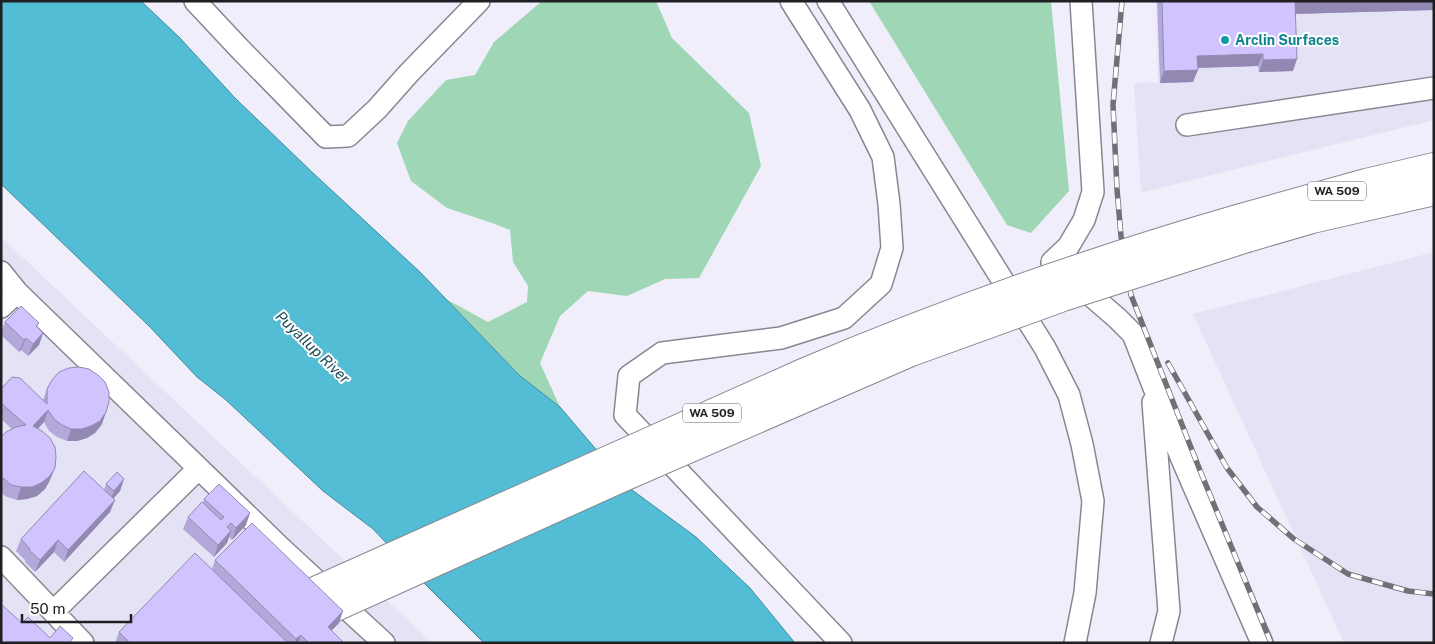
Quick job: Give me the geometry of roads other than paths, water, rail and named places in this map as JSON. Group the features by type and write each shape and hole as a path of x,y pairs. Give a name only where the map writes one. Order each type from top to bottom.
{"highway":[{"name":"WA 509","path":"1244,228 1366,183 1434,167"},
{"name":"WA 509","path":"249,633 383,562 498,508 786,380 937,318 1086,265 1244,228 1312,220 1434,191"}],"lane":[{"path":"195,1 326,137 348,136 377,109 479,1"},
{"path":"791,1 860,110 883,157 892,248 881,284 844,318 781,338 662,353 630,376 625,415 841,643"},
{"path":"828,1 1045,348 1069,395 1082,444 1093,501 1085,593 1076,643"},
{"path":"1081,1 1093,192 1084,220 1068,247 1052,262 1134,334 1182,457 1262,643"},
{"path":"1187,125 1434,88"},
{"path":"1,272 17,292 198,469 384,643"},
{"path":"1,307 17,292"},
{"path":"1149,373 1154,414 1168,611 1161,643"},
{"path":"54,611 198,469"},
{"path":"1,557 83,643"}],"water":[{"name":"Puyallup River","path":"1,1 141,1 180,38 235,98 420,272 519,375 560,407 628,487 696,537 750,588 795,643 484,643 373,529 323,491 226,400 197,377 149,326 1,184"}],"railway":[{"path":"1122,1 1113,105 1121,236 1131,295 1271,643"},
{"path":"1168,363 1227,468 1257,507 1294,539 1348,574 1408,591 1434,594"}],"place":[{"name":"Arclin Surfaces","path":"1225,40"}]}
